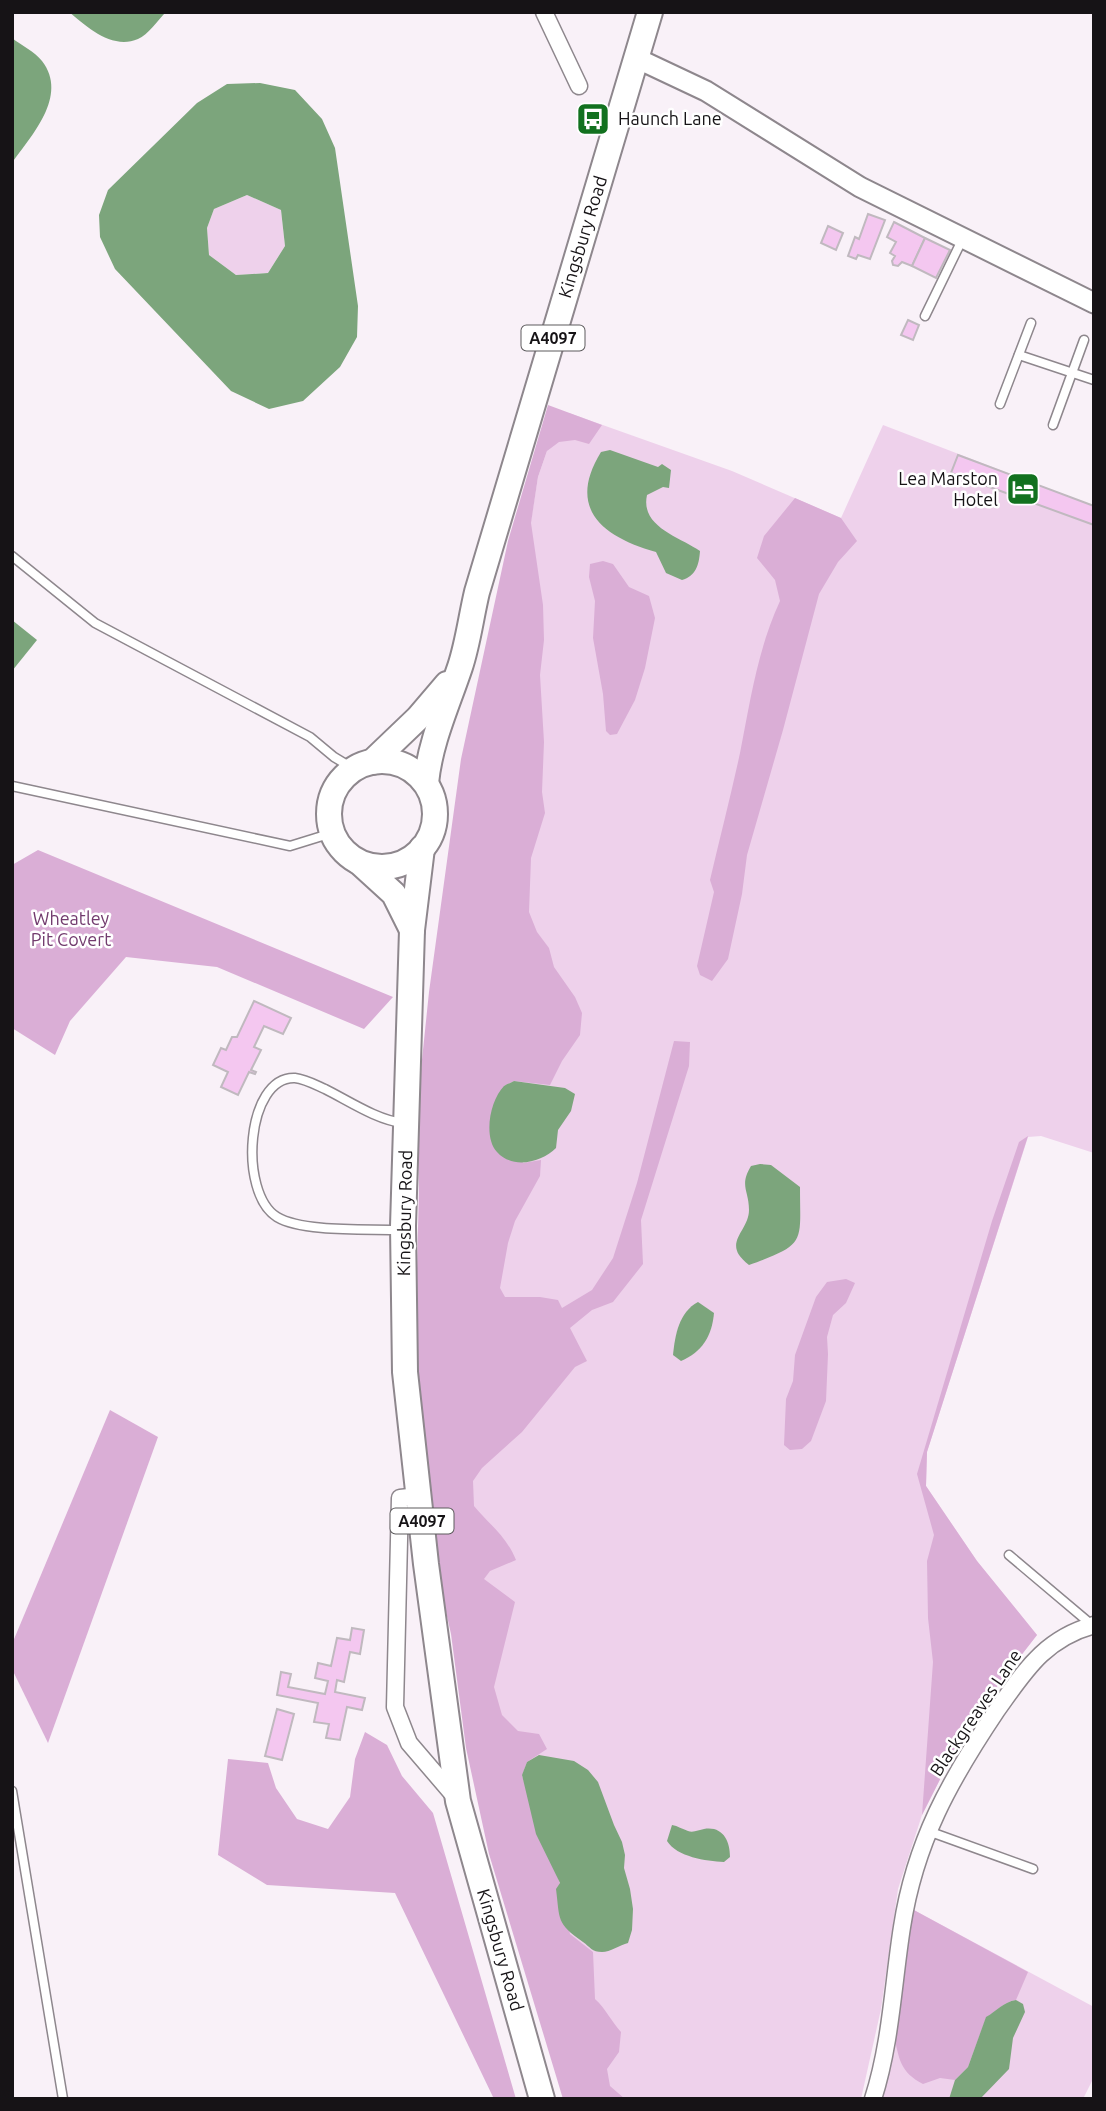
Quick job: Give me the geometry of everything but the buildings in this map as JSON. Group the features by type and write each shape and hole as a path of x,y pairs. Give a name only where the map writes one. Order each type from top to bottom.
{"main road":[{"name":"Kingsbury Road","path":"542,2099 458,1801 405,1372 403,1226 412,930 422,848 435,821 434,802 426,783 436,731 461,664 477,592 650,12"},
{"name":"Kingsbury Road","path":"412,930 394,894 343,850 332,833 329,815 332,797 340,781 418,718 461,664"},
{"path":"363,765 392,762 411,769 426,783"},
{"path":"359,862 378,867 398,865 416,856 422,848"}],"street":[{"path":"544,12 579,86"},
{"path":"636,58 706,91 860,187 1094,303"},
{"name":"Kingsbury Road","path":"419,1496 400,1498 395,1707 408,1743 458,1801"},
{"name":"Blackgreaves Lane","path":"873,2099 888,2033 907,1900 928,1831 951,1782 1017,1681 1039,1654 1061,1639 1093,1625"}],"lane":[{"path":"925,316 963,239"},
{"path":"1000,404 1031,323"},
{"path":"1053,425 1084,340"},
{"path":"1019,355 1094,380"},
{"path":"12,556 95,623 310,737 334,757 363,765"},
{"path":"12,786 289,846 332,833"},
{"path":"403,1226 394,1230 320,1227 288,1222 277,1217 268,1210 257,1191 251,1154 252,1134 263,1102 278,1082 289,1079 295,1078 316,1085 383,1118 406,1124"},
{"path":"1009,1555 1093,1625"},
{"path":"12,1791 63,2099"},
{"path":"928,1831 1033,1869"}],"shaded area":[{"path":"69,12 166,12 138,39 119,42 100,35"},
{"path":"12,38 42,61 49,74 51,88 44,115 12,163"},
{"path":"260,83 295,90 322,119 335,148 358,306 357,337 340,367 303,401 269,409 231,391 115,269 100,237 99,215 108,190 197,103 227,84","holes":["247,195 281,210 285,246 268,273 236,275 209,255 207,228 214,209"]},
{"path":"247,195 281,210 285,246 268,273 236,275 209,255 207,228 214,209"},
{"path":"569,413 732,471 841,518 883,425 1094,506 1094,1153 1041,1136 1028,1137 927,1452 926,1486 977,1561 1037,1635 968,1724 922,1815 898,1889 881,2009 861,2099 568,2099 441,1499 507,669 538,477 547,451"},
{"path":"610,450 658,467 662,464 671,470 669,488 663,487 647,495 646,506 655,523 663,530 700,551 699,561 691,576 682,580 666,573 656,552 620,538 596,518 589,505 587,490 591,472 601,452"},
{"path":"12,620 37,640 12,671"},
{"path":"514,1081 565,1088 575,1094 571,1111 558,1130 556,1148 543,1157 527,1162 504,1158 497,1152 490,1137 490,1119 495,1100 504,1086"},
{"path":"771,1165 800,1187 799,1231 791,1246 749,1265 741,1257 736,1244 748,1218 747,1173 751,1166"},
{"path":"698,1302 714,1313 711,1329 700,1348 681,1361 673,1355 677,1332 686,1312"},
{"path":"539,1755 574,1761 588,1770 598,1782 625,1855 624,1868 633,1909 628,1943 605,1952 596,1951 568,1930 561,1920 556,1889 560,1883 536,1834 522,1775 527,1762"},
{"path":"672,1825 690,1832 711,1829 721,1832 729,1845 730,1857 724,1862 692,1857 678,1851 667,1841"},
{"path":"912,1909 1094,2007 1094,2077 1083,2099 880,2099"},
{"path":"1016,2000 1023,2004 1025,2012 1013,2038 1009,2069 980,2099 949,2099 955,2080 968,2067 986,2017"}],"green space":[{"path":"548,405 602,425 589,444 575,440 559,442 547,451 538,477 531,523 543,605 544,640 540,675 544,742 542,792 545,813 531,858 529,912 537,932 549,948 554,967 575,997 582,1013 580,1035 550,1085 514,1081 504,1086 523,1163 541,1160 540,1176 515,1221 508,1243 500,1288 505,1297 558,1300 562,1308 592,1290 613,1258 637,1183 674,1041 690,1042 689,1066 641,1220 643,1264 613,1302 592,1310 570,1328 587,1361 575,1367 522,1432 482,1468 473,1481 474,1506 503,1538 516,1560 490,1571 484,1579 515,1602 494,1687 502,1715 518,1731 539,1734 547,1749 527,1762 522,1776 560,1884 570,1934 593,1952 595,1999 621,2032 619,2052 607,2069 610,2086 625,2099 563,2099 489,1854 466,1748 451,1634 433,1554 418,1364 417,1108 429,992 461,759 508,541"},
{"path":"795,498 841,518 857,541 838,562 819,594 747,855 728,959 712,981 700,975 697,966 714,892 710,880 737,769 760,656 780,601 775,580 757,558 764,536"},
{"path":"603,561 613,564 629,587 649,596 655,618 645,668 635,700 617,734 610,735 606,731 603,694 593,638 595,601 589,577 590,564"},
{"name":"Wheatley Pit Covert","path":"38,850 393,997 364,1029 217,967 126,957 70,1021 55,1055 12,1028 12,865"},
{"path":"1028,1136 927,1452 926,1486 977,1561 1037,1635 968,1724 922,1815 933,1662 928,1618 927,1561 934,1535 917,1474 992,1221 1019,1142"},
{"path":"846,1279 855,1283 846,1303 833,1315 827,1337 826,1401 811,1441 802,1449 790,1450 784,1445 786,1399 793,1381 795,1355 816,1297 827,1282"},
{"path":"110,1410 158,1437 48,1743 12,1669 12,1644"},
{"path":"365,1732 387,1745 402,1776 433,1813 516,2099 494,2099 395,1893 267,1885 218,1855 228,1759 268,1763 276,1788 297,1819 328,1829 350,1797 355,1759"},
{"path":"912,1909 1028,1972 1016,2000 986,2018 968,2067 955,2080 940,2078 923,2084 905,2070 897,2051 894,2035"}],"place":[{"name":"Haunch Lane","path":"593,119"},
{"name":"Lea Marston Hotel","path":"1023,489"}]}
